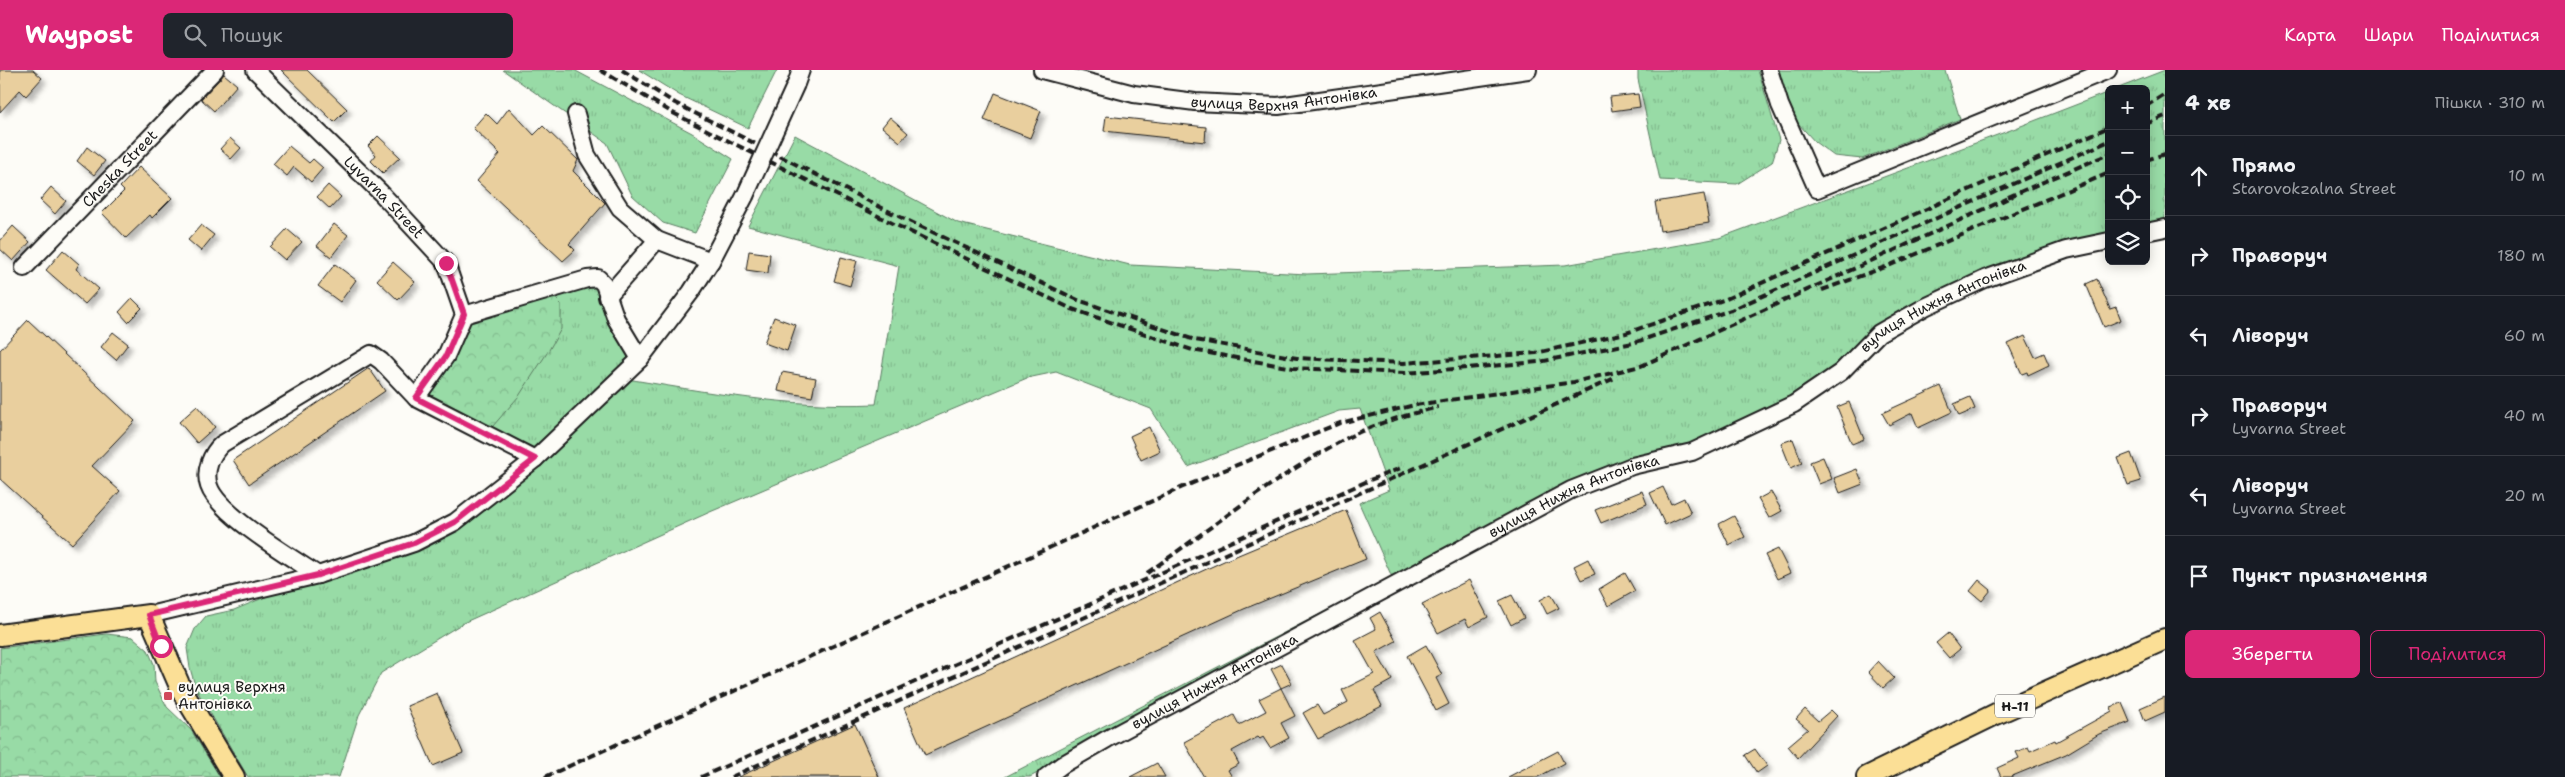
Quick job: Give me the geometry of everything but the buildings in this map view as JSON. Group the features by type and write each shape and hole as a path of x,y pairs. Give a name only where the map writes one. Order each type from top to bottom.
{"main road":[{"path":"0,635 149,615 182,692 234,777"},
{"name":"Н-11","path":"1868,777 1996,714 2165,639"}],"street":[{"name":"Cheska Street","path":"24,268 215,70"},
{"name":"Lyvarna Street","path":"255,70 381,193 446,263 464,314"},
{"name":"вулиця Верхня Антонівка","path":"1042,70 1134,94 1195,102 1278,106 1528,70"},
{"path":"1770,70 1780,105 1817,188 2108,70"},
{"path":"149,615 318,575 414,543 455,522 535,459 640,358 691,292 711,261 745,196 799,77"},
{"path":"576,114 587,155 620,208 657,240 711,261"},
{"path":"2150,231 2165,228"},
{"path":"608,297 657,240"},
{"name":"вулиця Нижня Антонівка","path":"1046,777 1062,765 1108,739 1571,490 1632,466 1692,452 1794,404 1841,372 1879,333 1925,307 1994,276 2066,250 2105,242"},
{"path":"416,398 446,356 464,314 588,279 598,278 604,284 616,319 640,358"},
{"path":"318,575 261,536 217,500 209,487 207,479 212,456 222,444 371,354 381,361 416,398 535,459"}],"green space":[{"path":"503,70 574,70 692,133 733,159 695,233 663,223 632,195 607,143"},
{"path":"639,70 777,70 748,128 679,95"},
{"path":"1638,70 1758,70 1779,140 1772,162 1737,184 1660,180 1638,79"},
{"path":"1779,70 1945,70 1960,119 1862,159 1834,156 1815,142 1797,122 1788,103"},
{"path":"2165,70 2165,224 2150,227 2150,85 2126,85"},
{"path":"2105,94 2105,238 1923,304 1839,369 1792,401 1690,447 1629,461 1030,777 1005,777 1392,577 1359,503 1389,490 1360,409 1339,411 1188,467 1151,409 1056,372 1027,378 710,512 463,623 381,673 359,715 339,777 248,777 196,689 187,648 195,629 206,616 234,610 318,575 414,543 535,459 486,434 547,290 598,278 640,359 621,378 748,398 812,404 876,404 899,266 748,226 795,135 958,223 1130,265 1307,274 1565,265 1719,238"},
{"path":"547,290 561,304 561,329 519,396 486,434 416,398 464,315"},
{"path":"106,634 133,637 148,650 154,664 155,682 167,707 191,730 220,777 0,777 0,648"}],"railway":[{"path":"600,70 673,113 894,224 1072,309 1192,350 1293,368 1405,373 1539,362 1633,343 1731,310 2105,143"},
{"path":"622,70 675,103 896,215 1078,300 1195,340 1297,358 1403,363 1536,353 1626,333 1726,299 2105,129"},
{"path":"2150,103 2165,94"},
{"path":"2150,122 2165,116"},
{"path":"2150,159 2165,154"},
{"path":"2008,197 2105,156"},
{"path":"1822,290 1888,266 2105,175"},
{"path":"545,777 1183,487 1340,423 1415,405 1574,382 1641,366 2013,196"},
{"path":"731,777 1617,377"},
{"path":"1147,573 1270,485 1347,438 1403,416 1438,407"},
{"path":"701,777 1370,480 1401,468"}],"place":[{"name":"вулиця Верхня Антонівка","path":"168,696"}],"route":[{"path":"161,646 149,615 318,575 414,543 455,522 535,459 416,398 446,356 464,314 446,263"}]}
